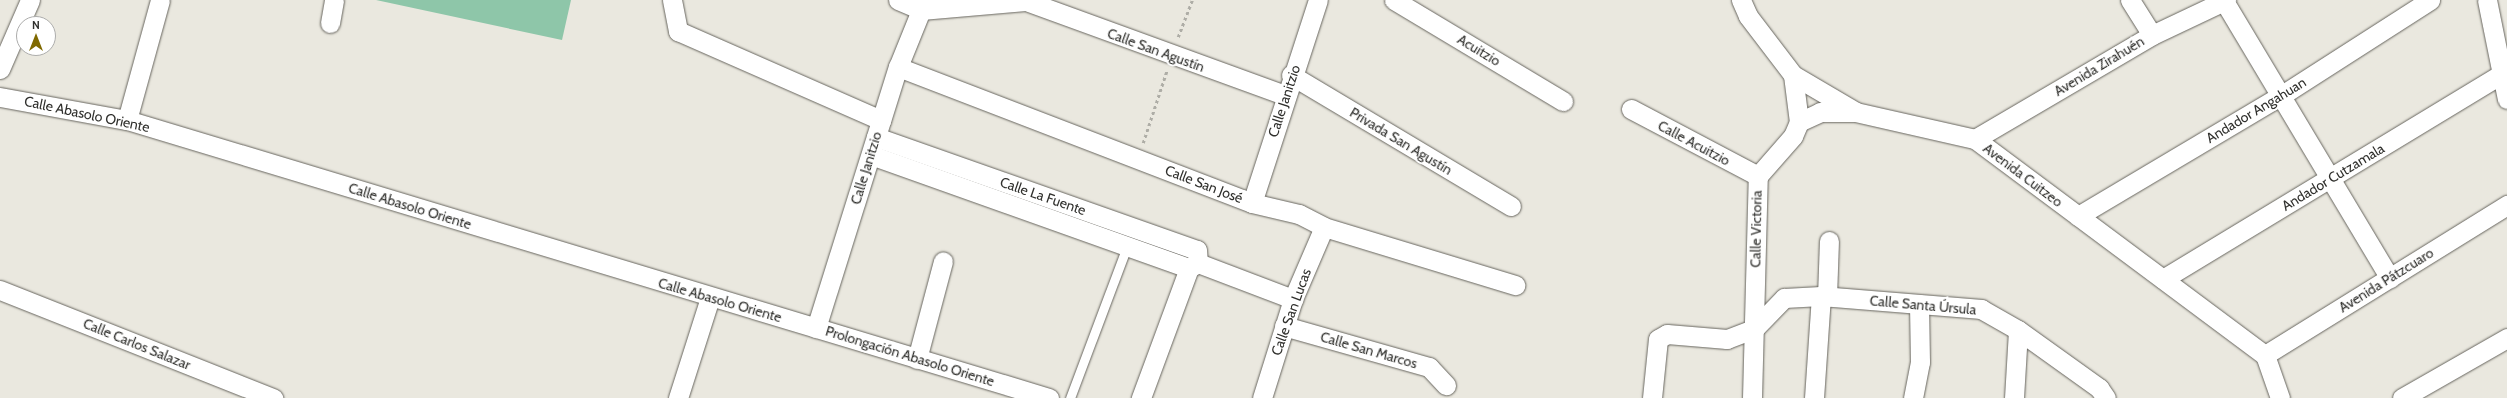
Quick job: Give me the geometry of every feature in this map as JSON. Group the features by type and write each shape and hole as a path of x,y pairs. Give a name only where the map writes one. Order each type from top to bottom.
{"street":[{"path":"0,69 30,0"},
{"path":"127,120 160,0"},
{"path":"330,23 334,0"},
{"name":"Calle La Fuente","path":"672,0 678,31 878,128 1043,196 1197,250 1194,266"},
{"path":"898,0 927,5 1033,1"},
{"name":"Calle Janitzio","path":"1252,203 1291,76 1318,0"},
{"name":"Acuitzio","path":"1394,0 1564,101"},
{"name":"Avenida Cuitzeo","path":"1741,0 1748,16 1793,75 1856,112 1975,139 2265,355"},
{"path":"2130,0 2152,35"},
{"name":"Andador Angahuan","path":"2078,216 2282,95 2430,0"},
{"path":"2487,0 2507,98"},
{"name":"Calle San Agustín","path":"1033,1 1171,56 1285,95"},
{"path":"2225,1 2332,178 2390,278"},
{"name":"Avenida Zirahuén","path":"1975,139 2152,35 2225,1"},
{"name":"Calle Janitzio","path":"816,328 898,67 927,5"},
{"name":"Calle San José","path":"898,67 1252,203 1299,214 1324,227 1515,285"},
{"name":"Andador Cutzamala","path":"2163,279 2502,74"},
{"path":"1793,75 1799,122 1820,112 1856,112"},
{"name":"Privada San Agustín","path":"1291,76 1511,206"},
{"name":"Calle Abasolo Oriente","path":"0,97 127,120 710,298 816,328"},
{"name":"Calle Acuitzio","path":"1631,109 1758,176"},
{"name":"Calle Victoria","path":"1752,398 1758,176 1793,136 1799,122"},
{"name":"Calle La Fuente","path":"871,155 1127,246 1293,298"},
{"path":"1036,214 1043,196"},
{"name":"Avenida Pátzcuaro","path":"2265,355 2507,205"},
{"name":"Calle San Lucas","path":"1262,398 1293,298 1324,227"},
{"path":"1814,398 1829,241"},
{"path":"917,359 942,261"},
{"path":"1141,398 1194,266"},
{"name":"Calle Carlos Salazar","path":"0,290 273,398"},
{"name":"Calle Santa Úrsula","path":"1755,328 1784,298 1824,297 1981,309 2018,330 2099,388 2106,398"},
{"path":"678,398 710,298"},
{"path":"1913,398 1920,362 1919,304"},
{"name":"Calle San Marcos","path":"1284,326 1429,367 1446,385"},
{"name":"Prolongación Abasolo Oriente","path":"816,328 1046,398"},
{"path":"1652,398 1658,339 1667,334 1727,339 1755,328"},
{"path":"2014,398 2018,330"},
{"path":"2402,398 2507,338"},
{"path":"2265,355 2280,398"}],"lane":[{"path":"1070,398 1127,246"}],"path":[{"path":"1138,159 1171,56 1192,0"}],"green space":[{"path":"376,0 571,0 562,40"}]}
